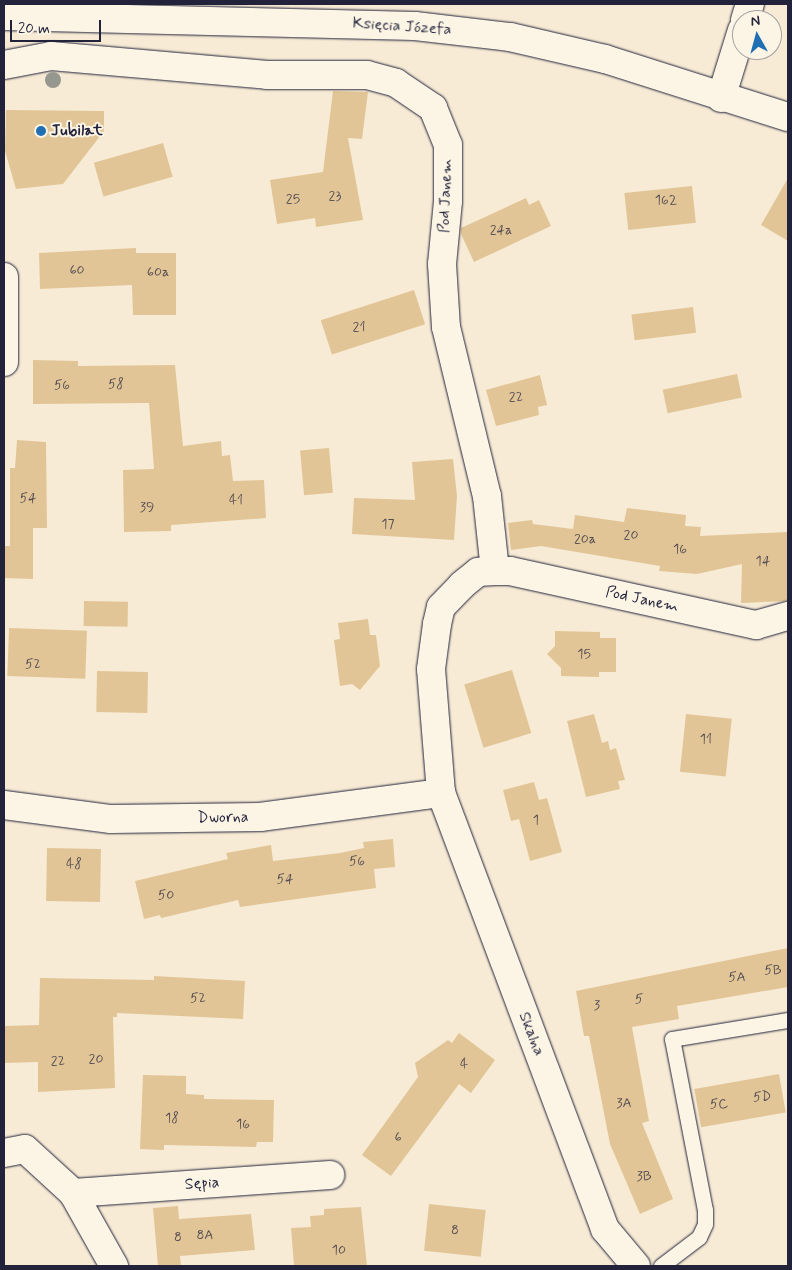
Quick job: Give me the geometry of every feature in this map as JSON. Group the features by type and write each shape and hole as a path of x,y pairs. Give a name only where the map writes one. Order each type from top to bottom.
{"street":[{"name":"Księcia Józefa","path":"4,16 415,26 510,37 605,59 721,98 788,116"},
{"name":"Pod Janem","path":"4,65 50,56 267,75 367,75 396,83 433,108 448,145 448,201 442,264 446,327 487,496 495,571"},
{"path":"721,98 733,60"},
{"path":"4,277 4,362"},
{"name":"Pod Janem","path":"441,793 431,669 437,624 441,607 462,585 478,572 510,571 756,624 788,616"},
{"name":"Dworna","path":"4,805 111,819 260,817 441,793"},
{"name":"Skalna","path":"441,793 605,1229 636,1266"},
{"path":"4,1153 25,1149 73,1193 114,1266"},
{"name":"Sępia","path":"73,1193 330,1175"}],"lane":[{"path":"661,1266 699,1237 705,1224 705,1210 672,1039 788,1020"}],"building":[{"path":"333,91 368,92 362,139 348,138 363,220 316,227 315,218 277,224 270,180 323,172"},
{"name":"Jubilat","path":"6,110 104,111 104,131 63,184 16,189 5,151"},
{"path":"163,143 173,177 103,196 94,163"},
{"path":"788,178 788,241 761,225"},
{"path":"692,186 696,223 628,230 624,193"},
{"path":"526,198 529,205 539,200 551,226 474,262 461,234 461,228"},
{"path":"136,248 136,253 176,253 176,315 133,315 132,285 40,289 39,253"},
{"path":"414,290 425,324 332,355 321,320"},
{"path":"693,307 696,333 635,340 631,315"},
{"path":"33,360 78,361 78,366 175,365 183,446 221,441 222,456 230,455 233,481 264,480 266,518 171,525 171,531 124,532 123,470 154,469 149,403 33,404"},
{"path":"737,374 742,397 668,413 663,390"},
{"path":"540,375 547,405 538,407 539,415 496,426 486,390"},
{"path":"17,440 46,442 47,528 33,528 33,579 4,578 4,546 10,546 10,468 15,468"},
{"path":"329,448 333,493 304,495 300,451"},
{"path":"453,459 457,496 454,540 352,534 354,498 415,500 412,462"},
{"path":"627,508 686,515 685,526 701,527 700,536 788,532 788,601 741,603 742,564 697,574 659,571 660,566 541,546 511,550 508,523 532,520 533,524 573,529 575,515 624,522"},
{"path":"84,601 128,602 128,627 84,626"},
{"path":"368,619 370,635 376,635 380,666 360,690 352,684 340,686 334,640 340,639 338,623"},
{"path":"9,628 87,631 85,679 7,676"},
{"path":"555,631 600,632 600,638 616,638 616,672 599,672 599,677 561,676 561,668 547,654 555,646"},
{"path":"512,670 531,733 483,748 464,685"},
{"path":"97,671 148,672 147,713 96,712"},
{"path":"594,714 602,743 608,741 610,750 616,748 625,780 618,781 620,789 586,797 567,721"},
{"path":"686,714 732,719 726,776 680,772"},
{"path":"534,782 539,800 547,798 562,852 530,861 519,819 511,821 503,790"},
{"path":"393,839 395,867 374,869 376,888 240,907 238,900 161,918 160,915 144,919 135,881 228,859 226,853 271,845 273,861 340,853 364,848 363,842"},
{"path":"47,848 101,849 100,902 46,901"},
{"path":"788,948 788,987 677,1006 679,1019 632,1027 649,1121 642,1123 673,1199 640,1214 610,1144 589,1036 584,1036 576,991"},
{"path":"154,976 245,981 243,1019 117,1013 117,1017 113,1017 115,1088 38,1092 38,1062 4,1063 4,1026 39,1025 40,978 154,980"},
{"path":"459,1033 495,1060 471,1093 459,1084 391,1176 362,1155 418,1077 415,1063 448,1040 452,1043"},
{"path":"779,1074 786,1112 701,1127 694,1089"},
{"path":"143,1075 186,1076 186,1094 204,1095 204,1099 274,1100 273,1142 257,1142 256,1147 164,1145 164,1150 140,1149"},
{"path":"429,1204 486,1210 481,1257 424,1251"},
{"path":"178,1206 179,1219 251,1214 255,1250 180,1256 181,1266 158,1266 153,1208"},
{"path":"361,1207 367,1266 294,1266 291,1228 311,1227 310,1216 324,1215 324,1209"}],"place":[{"name":"Jubilat","path":"41,131"}]}
